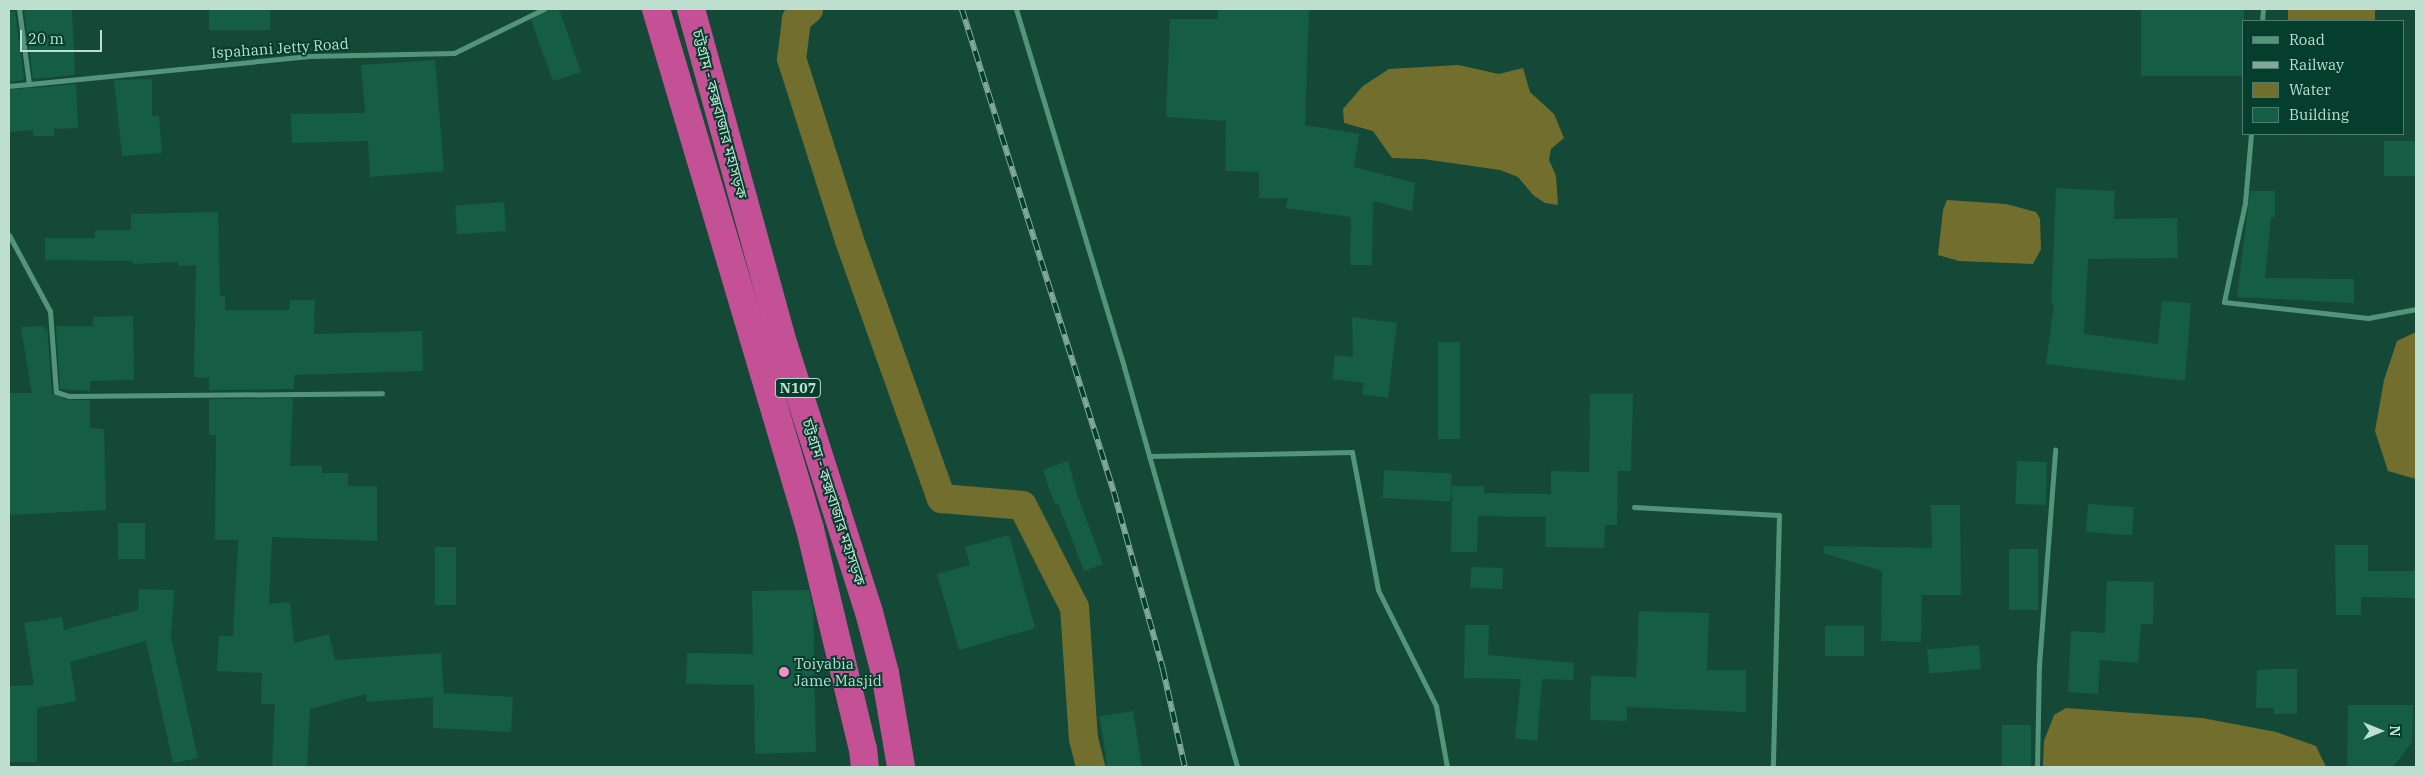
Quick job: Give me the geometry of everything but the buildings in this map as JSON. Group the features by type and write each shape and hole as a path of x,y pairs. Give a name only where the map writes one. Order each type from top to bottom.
{"highway":[{"name":"চট্টগ্রাম - কক্সবাজার মহাসড়ক","path":"656,9 810,529 863,749 865,767"},
{"name":"চট্টগ্রাম - কক্সবাজার মহাসড়ক","path":"691,9 784,346 869,612 885,673 901,767"}],"street":[{"path":"19,9 29,84"},
{"name":"Ispahani Jetty Road","path":"9,86 310,56 454,54 544,9"},
{"path":"1016,9 1149,456 1237,767"},
{"path":"2252,135 2245,203 2224,302 2368,318 2416,309"},
{"path":"9,234 50,311 56,392 68,396 382,394"},
{"path":"2037,767 2039,665 2055,450"},
{"path":"1149,456 1352,452 1378,590 1436,706 1447,767"},
{"path":"1634,507 1779,515 1773,767"}],"water":[{"path":"2288,9 2375,9 2375,20 2288,20"},
{"path":"1458,65 1499,74 1523,68 1530,92 1554,114 1564,138 1551,149 1549,160 1556,176 1558,205 1545,203 1533,195 1518,177 1500,170 1423,159 1392,158 1373,131 1344,123 1343,109 1363,86 1389,69"},
{"path":"1947,200 2006,204 2036,212 2040,219 2041,249 2033,264 1959,261 1938,255 1943,210"},
{"path":"2416,332 2416,479 2388,471 2375,431 2384,380 2397,341"},
{"path":"2066,708 2202,718 2276,732 2316,746 2326,767 2043,767 2044,741 2054,715"}],"waterway":[{"path":"808,9 796,19 791,58 849,240 941,498 1022,505 1074,607 1083,738 1090,767"}],"railway":[{"path":"962,9 1114,492 1163,669 1185,767"}],"place":[{"name":"Toiyabia Jame Masjid","path":"784,672"}]}
